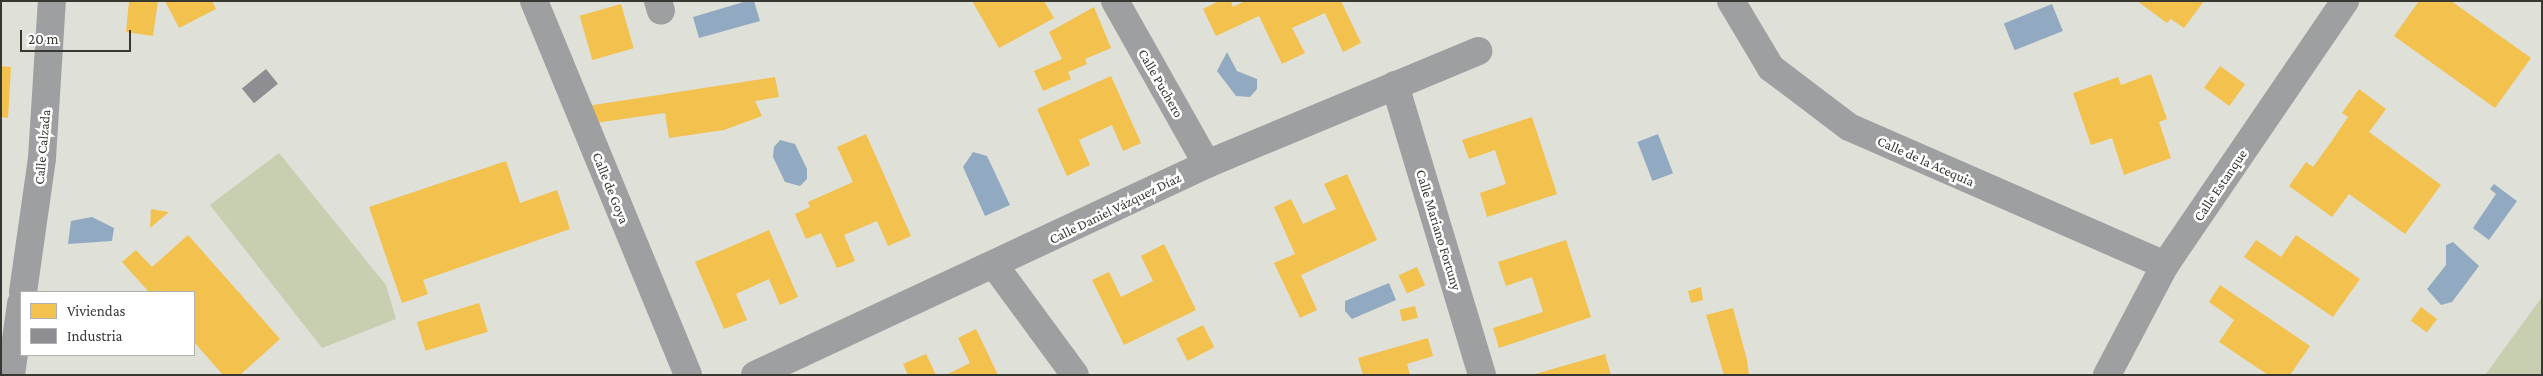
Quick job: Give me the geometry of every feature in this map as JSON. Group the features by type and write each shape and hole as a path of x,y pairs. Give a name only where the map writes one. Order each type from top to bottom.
{"street":[{"name":"Calle Calzada","path":"23,291 42,158 52,1"},
{"name":"Calle de Goya","path":"534,1 688,375"},
{"name":"Calle Puchero","path":"1115,1 1207,164"},
{"name":"Calle de la Acequia","path":"1731,1 1771,68 1848,128 2165,266"},
{"name":"Calle Estanque","path":"2106,375 2165,266 2345,1"},
{"name":"Calle Daniel Vázquez Díaz","path":"755,375 996,266 1207,164 1478,50"},
{"name":"Calle Mariano Fortuny","path":"1395,85 1482,375"},
{"path":"996,266 1075,375"},
{"path":"11,375 20,311"}],"green space":[{"path":"279,153 386,285 396,319 322,348 210,205"},
{"path":"2542,297 2542,375 2485,375"}],"water":[{"path":"747,1 754,1 760,21 699,38 693,17"},
{"path":"2052,4 2063,31 2015,50 2004,23"},
{"path":"1227,52 1237,71 1257,79 1257,89 1250,97 1236,96 1217,71"},
{"path":"1658,134 1673,173 1653,181 1637,142"},
{"path":"780,140 795,144 807,169 807,179 800,186 785,182 773,157 774,147"},
{"path":"973,152 987,156 1010,205 985,216 963,167"},
{"path":"2494,184 2517,201 2489,240 2473,228 2496,194 2490,189"},
{"path":"92,217 114,228 112,241 68,244 71,221"},
{"path":"2453,242 2479,266 2452,302 2441,305 2427,289 2446,265 2446,245"},
{"path":"1389,283 1396,300 1352,319 1345,311 1345,301"}],"building: Viviendas":[{"path":"129,1 158,1 153,36 126,32"},
{"path":"165,1 212,1 216,9 179,28"},
{"path":"972,1 1044,1 1054,18 999,48"},
{"path":"1219,1 1231,1 1233,7 1245,1 1341,1 1361,43 1343,52 1325,13 1292,28 1305,53 1282,64 1259,16 1216,36 1203,9"},
{"path":"2137,1 2204,1 2184,28 2171,19 2167,23"},
{"path":"2419,1 2451,1 2531,58 2495,108 2394,36"},
{"path":"621,4 634,48 592,60 580,16"},
{"path":"1094,7 1111,48 1085,59 1087,64 1068,72 1071,79 1043,91 1034,71 1062,59 1049,32"},
{"path":"1,66 11,67 8,118 1,117"},
{"path":"2220,66 2245,84 2229,106 2204,88"},
{"path":"2151,74 2167,119 2159,122 2171,158 2124,175 2112,138 2091,145 2073,93 2118,77 2121,85"},
{"path":"1111,76 1141,143 1123,151 1112,125 1079,140 1090,165 1067,176 1037,109"},
{"path":"775,77 779,97 755,101 762,116 724,130 669,138 665,113 595,123 587,106"},
{"path":"2359,89 2386,109 2369,132 2441,185 2405,234 2349,194 2332,217 2289,186 2306,162 2313,167 2348,117 2342,113"},
{"path":"1532,117 1557,194 1487,217 1480,193 1506,184 1495,150 1469,159 1462,140"},
{"path":"866,134 911,236 888,246 877,221 844,235 855,261 837,268 821,233 806,239 795,214 810,207 808,202 853,182 837,147"},
{"path":"506,161 520,203 557,190 570,229 423,280 428,294 402,303 369,207"},
{"path":"1347,174 1377,240 1301,275 1317,310 1300,318 1274,263 1295,254 1274,207 1291,199 1303,224 1336,209 1324,184"},
{"path":"151,209 169,212 150,228"},
{"path":"769,230 798,297 780,305 769,279 736,294 747,320 724,329 695,262"},
{"path":"188,235 280,339 240,375 223,375 195,343 195,291 148,291 122,262 136,250 152,267"},
{"path":"2296,235 2360,279 2333,317 2244,257 2256,240 2281,257"},
{"path":"1566,240 1591,317 1499,348 1493,328 1543,312 1532,277 1506,286 1498,262"},
{"path":"1164,244 1196,310 1124,345 1092,280 1109,272 1121,297 1153,281 1141,256"},
{"path":"1417,267 1425,285 1407,293 1399,275"},
{"path":"2220,285 2310,346 2290,375 2268,375 2219,342 2234,320 2209,302"},
{"path":"1701,287 1703,300 1691,303 1688,291"},
{"path":"479,303 488,332 426,351 417,322"},
{"path":"1415,306 1418,318 1402,322 1399,310"},
{"path":"2421,307 2437,319 2427,333 2411,321"},
{"path":"1733,308 1747,360 1749,375 1724,375 1706,315"},
{"path":"1203,325 1214,347 1188,361 1176,339"},
{"path":"976,329 998,375 946,375 970,363 958,338"},
{"path":"1428,338 1433,356 1407,364 1410,375 1363,375 1358,358"},
{"path":"926,354 936,375 908,375 903,364"},
{"path":"1605,354 1611,375 1535,375 1535,374"}],"building: Industria":[{"path":"266,69 278,84 254,103 242,89"}]}
